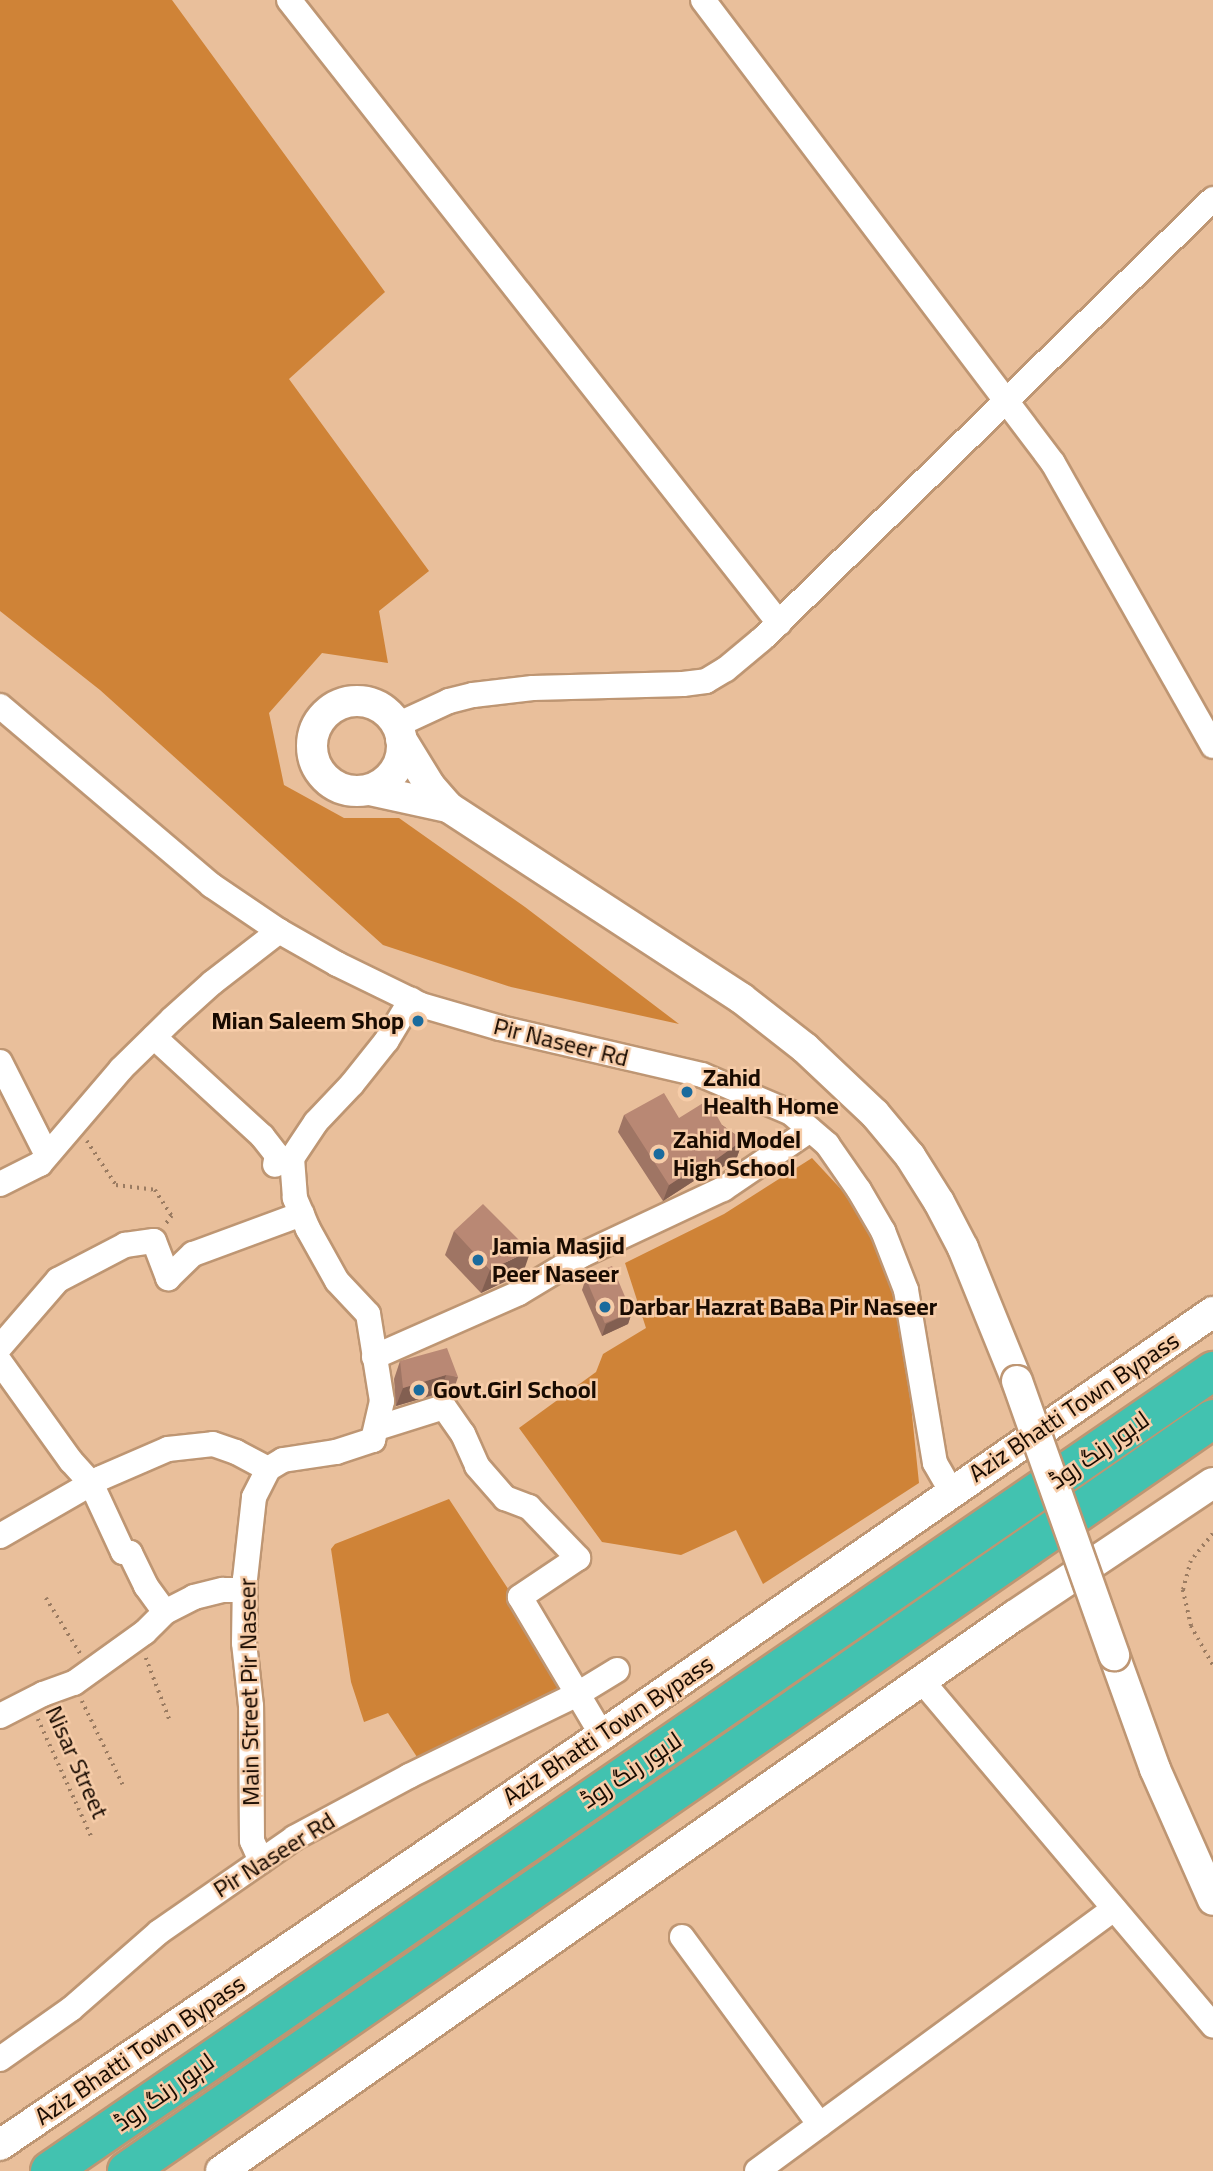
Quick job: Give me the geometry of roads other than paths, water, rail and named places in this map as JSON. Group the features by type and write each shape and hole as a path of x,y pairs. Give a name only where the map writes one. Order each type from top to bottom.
{"highway":[{"name":"لاہور رنگ روڈ","path":"50,2171 1213,1371"},
{"name":"لاہور رنگ روڈ","path":"127,2171 1213,1419"}],"street":[{"path":"289,0 779,623"},
{"path":"703,0 1053,463 1213,746"},
{"path":"399,732 440,705 473,695 533,688 683,684 706,681 726,669 779,623 1213,199"},
{"path":"448,807 370,790 341,788 319,770 313,757 316,729 334,708 362,702 376,706 399,732 422,775 448,807 741,998 845,1083 910,1156 939,1202 963,1248 1017,1381 1155,1769 1213,1900"},
{"name":"Pir Naseer Rd","path":"4,715 211,885 279,931 411,1000 500,1028 702,1075 791,1112 827,1144 883,1231 906,1290 935,1463 951,1492"},
{"path":"370,790 391,776 398,765 399,732"},
{"path":"0,1184 19,1177 40,1164 154,1037 212,983 279,931"},
{"path":"0,1536 90,1483 168,1449 213,1444 236,1452 268,1469 283,1460 336,1452 373,1440 382,1401 368,1314 337,1281 302,1214 295,1198 292,1158 316,1122 352,1084 387,1040 411,1000"},
{"path":"154,1037 262,1136 277,1155 275,1164"},
{"path":"0,1062 47,1155"},
{"path":"374,1357 519,1293 582,1255 723,1189 810,1130"},
{"path":"0,1347 58,1280 125,1245 154,1241 168,1278 193,1254 302,1214"},
{"name":"Aziz Bhatti Town Bypass","path":"0,2145 602,1735 1213,1312"},
{"path":"0,1362 71,1461 90,1483 122,1552 130,1553 145,1587 165,1612"},
{"path":"377,1428 444,1407 463,1434 477,1466 505,1498 528,1507 578,1558 520,1597 602,1735"},
{"name":"Main Street Pir Naseer","path":"261,1861 252,1841 251,1706 244,1643 245,1590 254,1497 268,1469"},
{"path":"220,2171 922,1681 1213,1483"},
{"path":"0,1716 82,1677 137,1637 165,1612 194,1597 223,1590 245,1590"},
{"name":"Pir Naseer Rd","path":"0,2059 71,2009 159,1932 294,1838 409,1776 576,1695 617,1670"},
{"path":"922,1681 1213,2025"},
{"path":"757,2171 1114,1909"},
{"path":"682,1937 820,2124"}],"place":[{"name":"Mian Saleem Shop","path":"418,1021"},
{"name":"Zahid Health Home","path":"687,1092"},
{"name":"Zahid Model High School","path":"659,1154"},
{"name":"Jamia Masjid Peer Naseer","path":"478,1260"},
{"name":"Darbar Hazrat BaBa Pir Naseer","path":"605,1307"},
{"name":"Govt.Girl School","path":"419,1390"}]}
